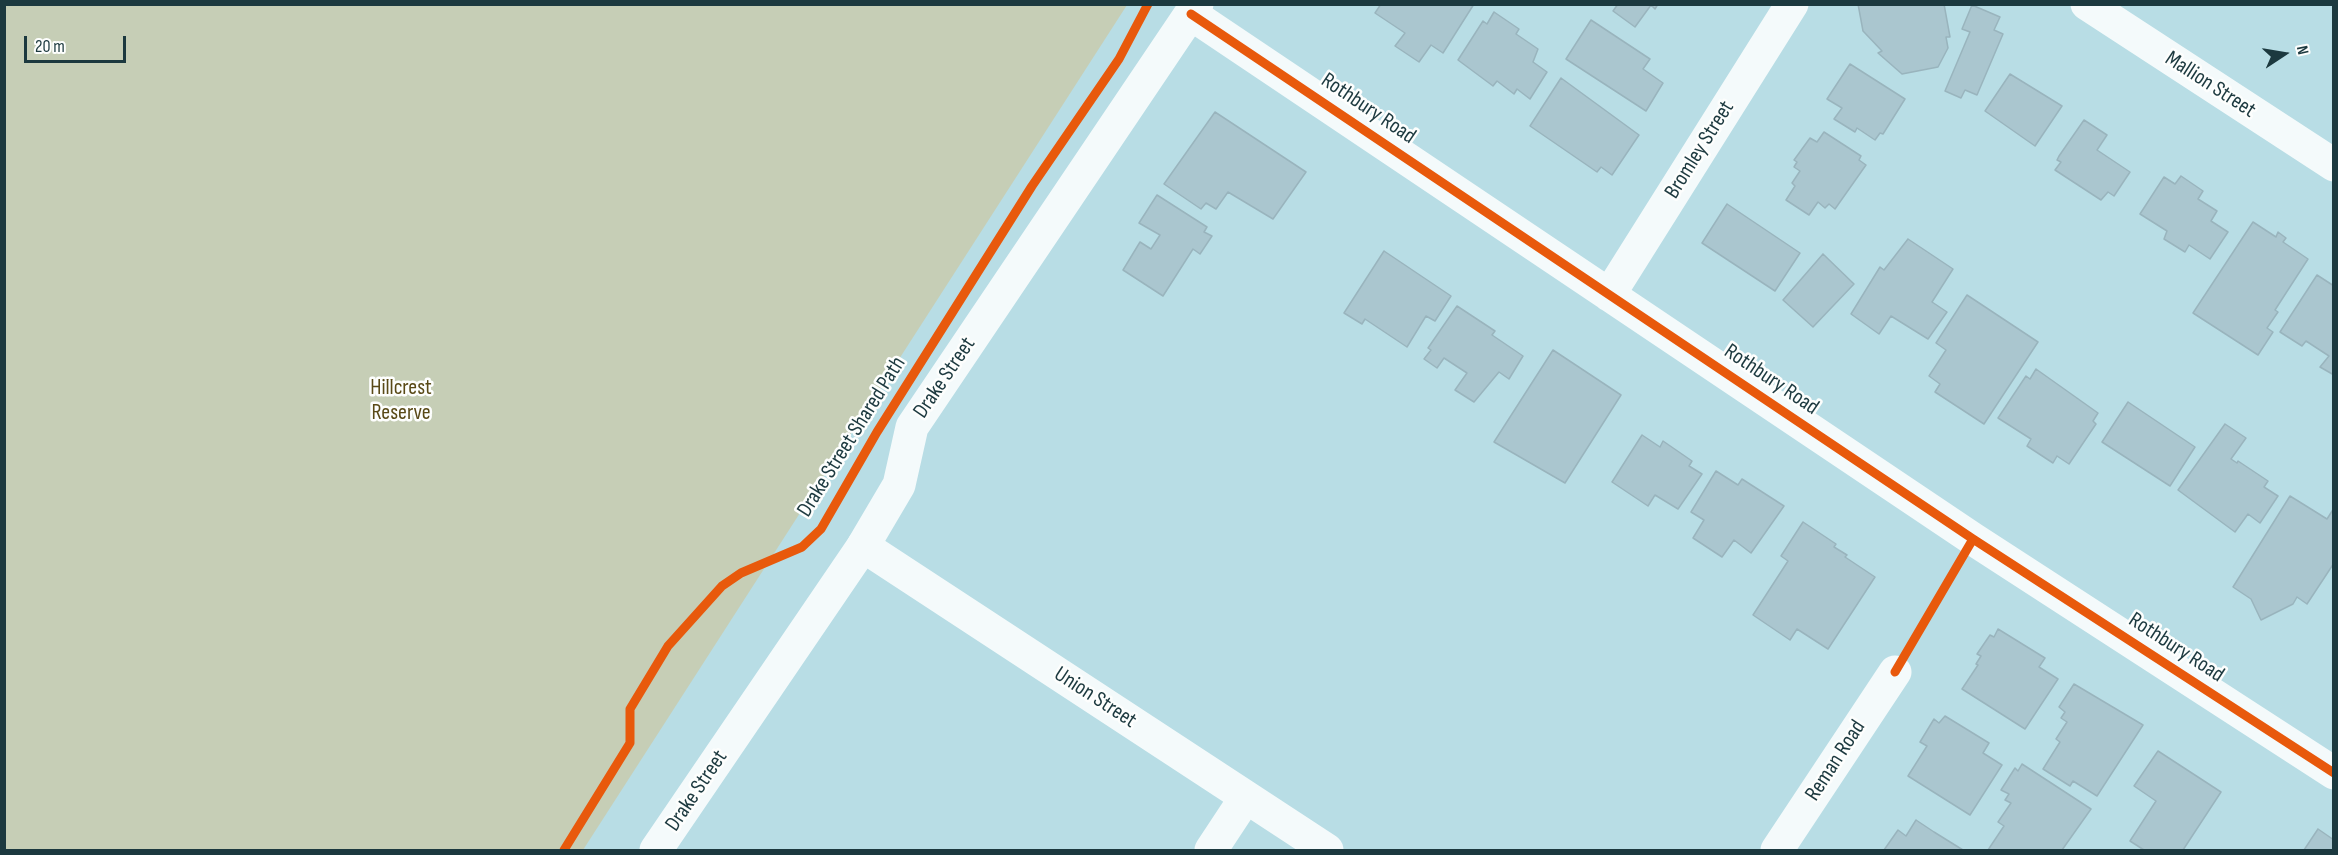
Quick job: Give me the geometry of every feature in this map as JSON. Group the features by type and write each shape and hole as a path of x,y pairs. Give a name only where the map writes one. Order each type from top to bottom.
{"street":[{"name":"Bromley Street","path":"1609,295 1792,4"},
{"name":"Mallion Street","path":"2087,4 2334,165"},
{"name":"Rothbury Road","path":"1194,9 1609,295 1973,539 2334,773"},
{"name":"Drake Street","path":"656,850 863,546 899,485 912,427 1194,9"},
{"name":"Union Street","path":"863,546 1327,850"},
{"name":"Reman Road","path":"1777,850 1895,672"},
{"path":"1211,850 1246,797"}],"green space":[{"name":"Hillcrest Reserve","path":"5,4 1127,5 583,850 5,850"}],"building":[{"path":"1381,4 1474,4 1443,53 1431,45 1419,62 1395,46 1405,33 1375,13"},
{"path":"1618,4 1658,4 1655,9 1651,5 1635,27 1613,11"},
{"path":"1858,4 1944,4 1950,37 1946,37 1948,48 1938,67 1902,74 1878,53 1882,51 1863,31"},
{"path":"1972,5 2000,17 1994,30 2003,34 1977,95 1965,90 1961,98 1945,91 1970,32 1962,29"},
{"path":"1494,12 1519,29 1516,34 1538,49 1533,62 1547,72 1530,99 1517,89 1514,94 1497,81 1493,86 1458,60 1483,21 1487,24"},
{"path":"1591,20 1650,59 1643,69 1663,83 1646,111 1566,59"},
{"path":"1850,64 1905,99 1883,134 1880,133 1875,140 1857,128 1855,132 1834,119 1842,108 1827,99"},
{"path":"2010,74 2062,106 2035,146 1985,111"},
{"path":"1561,78 1639,135 1612,175 1601,167 1597,172 1530,126"},
{"path":"1215,112 1306,172 1273,219 1228,192 1216,209 1206,203 1201,209 1164,184"},
{"path":"2084,120 2107,135 2097,150 2130,172 2114,196 2108,192 2101,200 2055,170 2061,162 2057,160 2059,156"},
{"path":"1824,132 1861,156 1859,160 1866,165 1835,209 1829,204 1825,208 1818,202 1809,215 1786,200 1795,186 1792,183 1800,171 1794,167 1797,162 1794,160 1810,138 1817,142"},
{"path":"2181,176 2203,191 2198,199 2217,211 2211,221 2228,232 2210,259 2189,245 2185,252 2164,239 2167,231 2140,214 2164,177 2175,184"},
{"path":"1157,195 1207,227 1204,232 1212,236 1200,254 1193,249 1163,296 1123,270 1140,242 1151,249 1160,235 1139,223"},
{"path":"1727,204 1800,253 1775,291 1702,243"},
{"path":"2253,222 2276,237 2278,232 2286,238 2283,242 2308,259 2275,310 2278,312 2267,328 2273,332 2258,355 2193,313"},
{"path":"1908,239 1953,269 1932,302 1947,312 1928,339 1891,316 1879,334 1851,314 1880,267 1884,270"},
{"path":"1384,251 1451,296 1435,321 1426,316 1407,347 1365,319 1362,324 1344,313"},
{"path":"1823,254 1854,284 1813,327 1783,300"},
{"path":"2317,275 2334,286 2334,375 2320,367 2329,356 2306,341 2302,346 2280,332"},
{"path":"1967,295 2038,342 1984,424 1935,392 1940,384 1929,376 1946,350 1936,343"},
{"path":"1457,306 1495,331 1492,335 1523,356 1509,379 1499,372 1474,402 1455,390 1467,373 1444,358 1437,368 1424,359 1431,350 1428,348"},
{"path":"1553,350 1621,395 1565,483 1494,442"},
{"path":"2036,369 2098,413 2093,421 2096,424 2069,464 2057,456 2053,463 2027,446 2031,439 1998,418 2026,376 2030,379"},
{"path":"2128,402 2195,447 2170,486 2102,442"},
{"path":"2225,424 2246,438 2231,459 2237,463 2238,461 2268,481 2264,487 2278,496 2260,523 2248,514 2235,532 2178,490"},
{"path":"1642,435 1660,447 1663,441 1692,461 1689,466 1702,474 1678,509 1655,495 1648,506 1612,482"},
{"path":"1716,471 1738,485 1742,479 1784,506 1751,553 1734,540 1722,557 1693,538 1704,520 1691,512"},
{"path":"2290,496 2327,519 2334,508 2334,563 2307,604 2297,597 2293,604 2261,620 2251,599 2233,587"},
{"path":"1803,522 1836,544 1834,547 1847,555 1845,557 1875,577 1828,649 1797,629 1790,640 1753,615 1788,561 1781,556"},
{"path":"1998,629 2045,658 2039,667 2058,679 2025,729 1962,689 1978,665 1976,664 1981,656 1977,654 1990,635 1994,637"},
{"path":"2074,684 2143,725 2097,796 2073,781 2070,786 2043,769 2060,742 2056,739 2067,722 2061,718 2065,712 2059,707"},
{"path":"1945,716 1989,743 1983,753 2002,765 1970,815 1908,776 1927,746 1920,742 1934,719 1939,723"},
{"path":"2158,751 2221,792 2183,850 2144,850 2130,841 2156,801 2134,786"},
{"path":"2022,764 2091,809 2062,850 1988,850 2004,826 1998,822 2011,803 2005,800 2009,794 2001,790 2015,768 2018,771"},
{"path":"1916,820 1963,850 1884,850 1898,830 1906,836"},
{"path":"2318,829 2334,840 2334,850 2304,850"}],"cycle path":[{"name":"Drake Street Shared Path","path":"564,850 630,743 630,709 668,646 722,586 741,573 802,547 821,529 877,432 1032,186 1119,59 1148,4"},
{"path":"1191,14 1973,539 2334,773"},
{"path":"1895,672 1973,539"}]}
